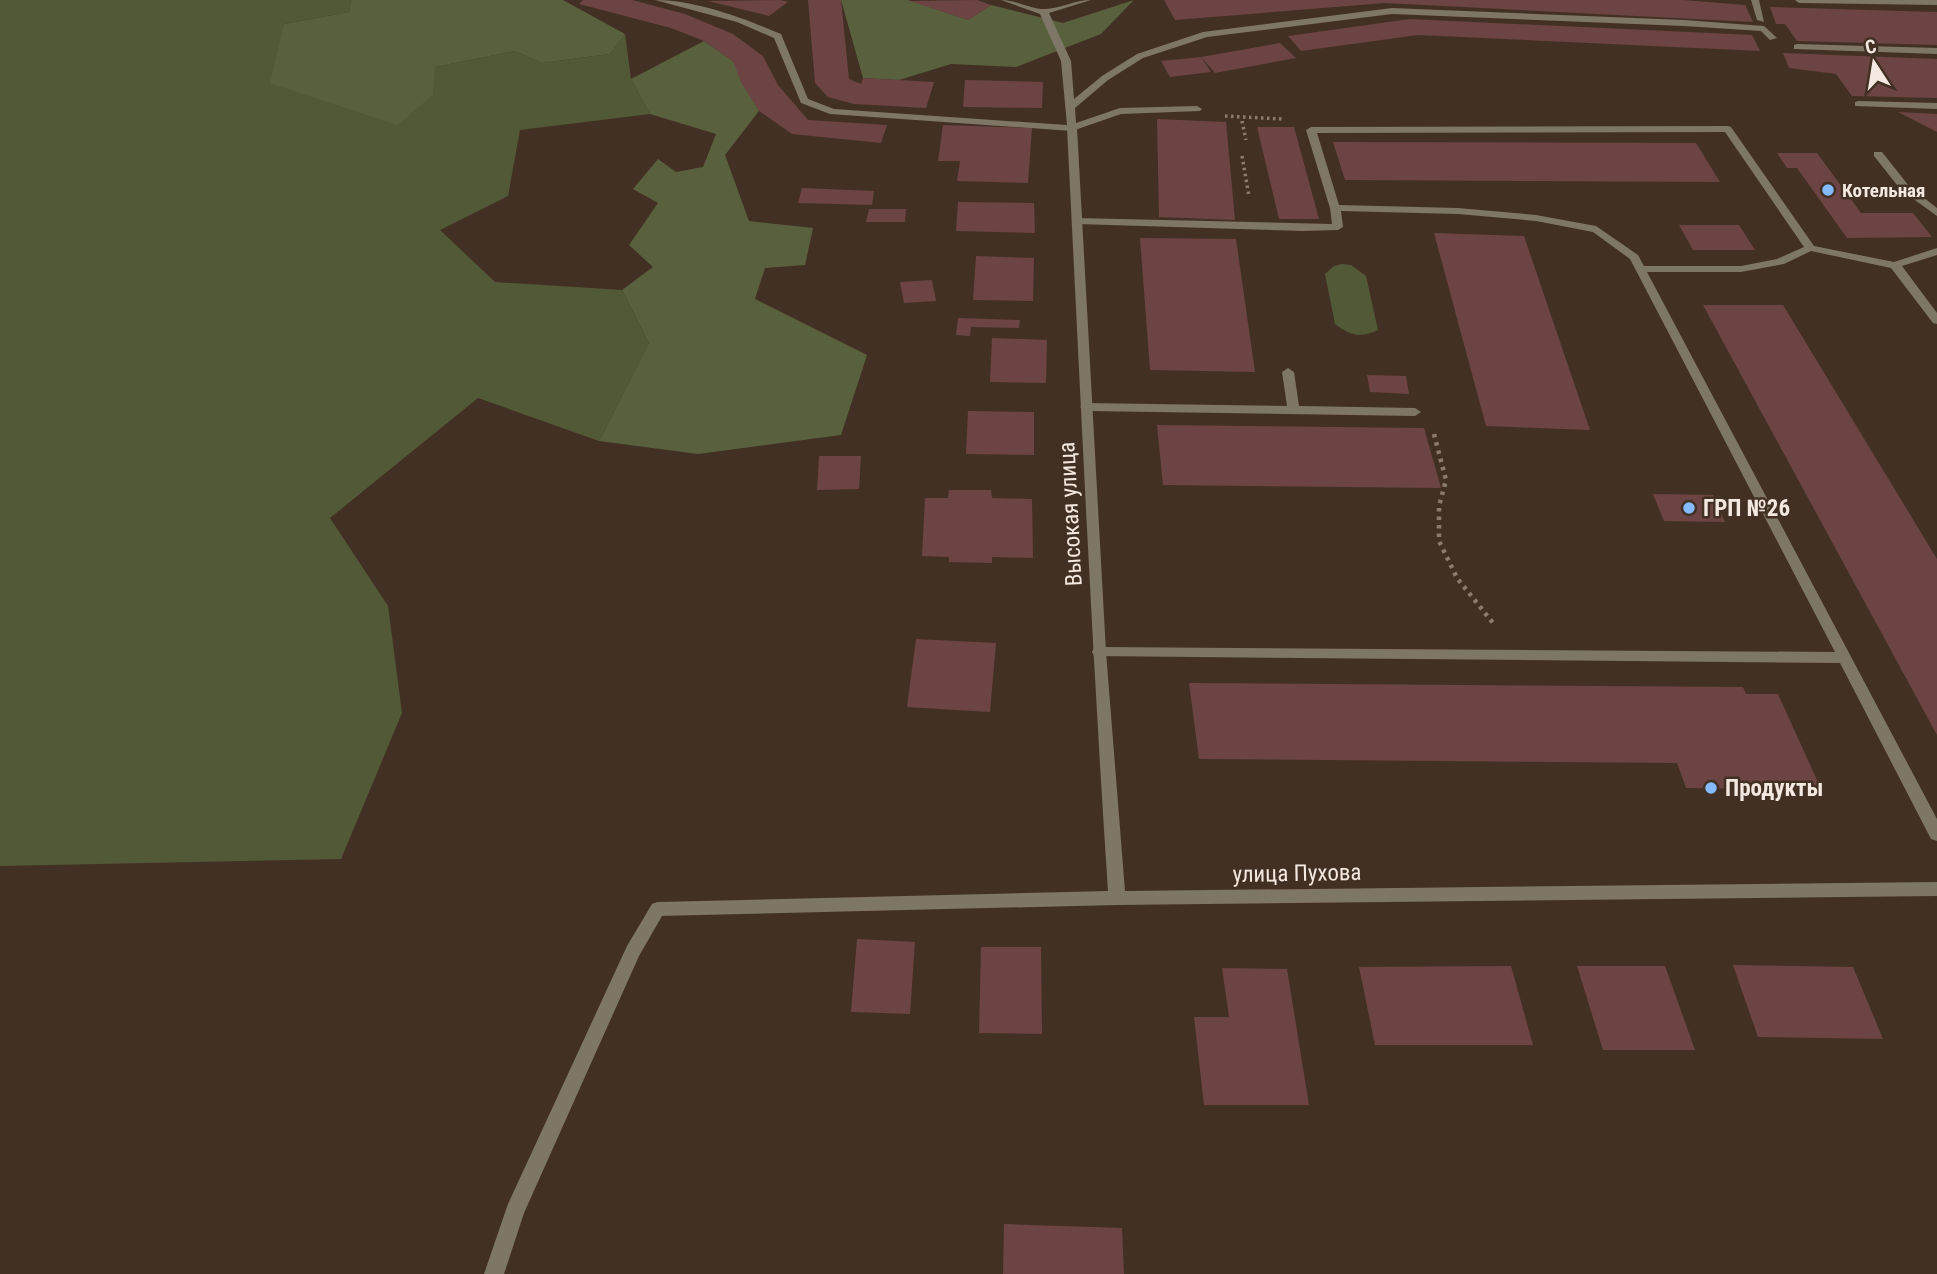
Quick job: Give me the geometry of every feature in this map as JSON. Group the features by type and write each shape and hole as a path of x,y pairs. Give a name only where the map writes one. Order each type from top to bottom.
{"street":[{"path":"659,0 740,20 778,36 804,101 833,112 1072,128 1120,111 1197,109"},
{"path":"1004,0 1044,12 1087,0"},
{"path":"1755,0 1761,20"},
{"path":"1799,0 1937,2"},
{"path":"1070,107 1105,78 1140,56 1206,34 1392,11 1684,23 1765,29 1773,38"},
{"name":"Высокая улица","path":"1044,12 1066,61 1072,128 1099,652 1117,898"},
{"path":"1797,47 1937,51"},
{"path":"1858,104 1937,106"},
{"path":"1077,221 1339,227 1311,130 1728,129 1810,248"},
{"path":"1878,154 1905,188 1937,213"},
{"path":"1335,208 1458,211 1536,218 1596,229 1634,257 1937,834"},
{"path":"1641,269 1741,269 1780,262 1810,248 1895,265 1937,251"},
{"path":"1895,265 1937,321"},
{"path":"1288,372 1294,410"},
{"path":"1086,407 1415,412"},
{"path":"1099,652 1845,658"},
{"name":"улица Пухова","path":"494,1274 515,1211 633,951 658,909 1117,898 1937,889"}],"path":[{"path":"1197,109 1242,121 1261,117 1293,119 1311,130"},
{"path":"1242,121 1247,140"},
{"path":"1242,156 1253,225"},
{"path":"1415,412 1432,426 1446,480 1439,506 1439,541 1457,578 1520,656"}],"green space":[{"path":"0,0 351,0 349,12 284,24 435,67 515,51 542,63 610,54 625,34 631,79 650,114 520,130 508,196 440,230 495,282 622,290 649,343 599,441 478,398 330,518 388,606 402,713 341,859 0,866"},
{"path":"351,0 563,0 625,34 610,54 542,63 515,51 435,67 433,95 397,125 270,83 284,24 349,12"},
{"path":"841,0 908,0 968,20 991,5 1063,23 1134,0 1101,34 1016,67 951,64 899,80 863,78"},
{"path":"704,41 733,61 759,111 725,155 749,221 813,228 805,265 765,268 755,299 867,355 841,435 698,454 599,441 649,343 622,290 653,267 629,245 658,203 633,189 658,159 676,172 703,167 716,134 650,114 631,79"},
{"path":"1351,265 1366,276 1378,330 1356,334 1335,324 1325,274 1334,266"}],"building":[{"path":"583,0 632,0 685,14 733,34 763,56 778,85 808,120 887,125 881,143 792,134 759,111 741,82 733,61 704,41 671,28 579,4"},
{"path":"808,0 841,0 849,79 861,84 863,78 934,82 926,108 854,104 828,97 815,83"},
{"path":"977,0 991,5 968,20 910,1"},
{"path":"1164,0 1683,0 1745,5 1753,22 1385,3 1175,20"},
{"path":"708,1 788,2 769,16"},
{"path":"1770,7 1937,12 1937,45 1797,41 1785,24 1776,24"},
{"path":"1410,19 1752,35 1760,51 1418,35 1301,51 1288,36"},
{"path":"1280,43 1296,58 1215,73 1201,57"},
{"path":"1783,53 1937,59 1937,98 1852,96 1836,74 1789,68"},
{"path":"1201,57 1211,72 1170,77 1161,61"},
{"path":"965,80 1043,82 1042,108 963,107"},
{"path":"1898,112 1937,114 1937,132"},
{"path":"1157,119 1226,122 1235,220 1159,217"},
{"path":"943,125 1032,128 1028,183 957,181 960,161 938,161"},
{"path":"1257,127 1294,127 1319,219 1279,219"},
{"path":"1333,142 1696,143 1720,182 1345,180"},
{"name":"Котельная","path":"1777,153 1817,153 1861,213 1913,213 1932,237 1847,238 1797,168 1787,168"},
{"path":"802,188 874,191 872,205 798,203"},
{"path":"958,202 1034,203 1035,233 956,231"},
{"path":"869,209 906,209 905,222 866,222"},
{"path":"1679,225 1739,225 1755,250 1693,250"},
{"path":"1434,233 1524,236 1590,430 1486,426"},
{"path":"1140,238 1236,239 1255,372 1150,370"},
{"path":"976,256 1034,258 1033,301 973,300"},
{"path":"932,280 936,301 904,303 900,282"},
{"path":"1703,305 1783,305 1937,559 1937,735"},
{"path":"958,318 1020,320 1019,328 971,327 970,336 956,335"},
{"path":"992,338 1047,340 1046,383 990,382"},
{"path":"1367,375 1406,376 1409,394 1370,392"},
{"path":"968,411 1034,412 1034,455 966,454"},
{"path":"1157,425 1424,428 1441,488 1163,485"},
{"path":"819,456 861,456 859,489 817,490"},
{"path":"949,490 991,490 992,498 1032,499 1033,558 992,557 992,563 949,562 949,557 922,556 925,498 948,498"},
{"name":"ГРП №26","path":"1653,494 1713,495 1725,522 1664,521"},
{"path":"916,639 996,643 990,712 907,707"},
{"path":"1189,683 1743,687 1746,694 1778,694 1821,789 1686,788 1677,763 1199,759"},
{"path":"857,939 915,942 910,1014 851,1012"},
{"path":"981,947 1041,947 1042,1034 979,1033"},
{"path":"1733,965 1853,967 1883,1039 1758,1037"},
{"path":"1511,966 1533,1045 1375,1045 1359,967"},
{"path":"1577,966 1665,966 1695,1050 1603,1050"},
{"path":"1222,968 1287,969 1309,1105 1204,1105 1194,1017 1229,1017"},
{"path":"1004,1224 1122,1228 1124,1274 1003,1274"}],"place":[{"name":"Котельная","path":"1828,190"},
{"name":"ГРП №26","path":"1689,508"},
{"name":"Продукты","path":"1711,788"}]}
